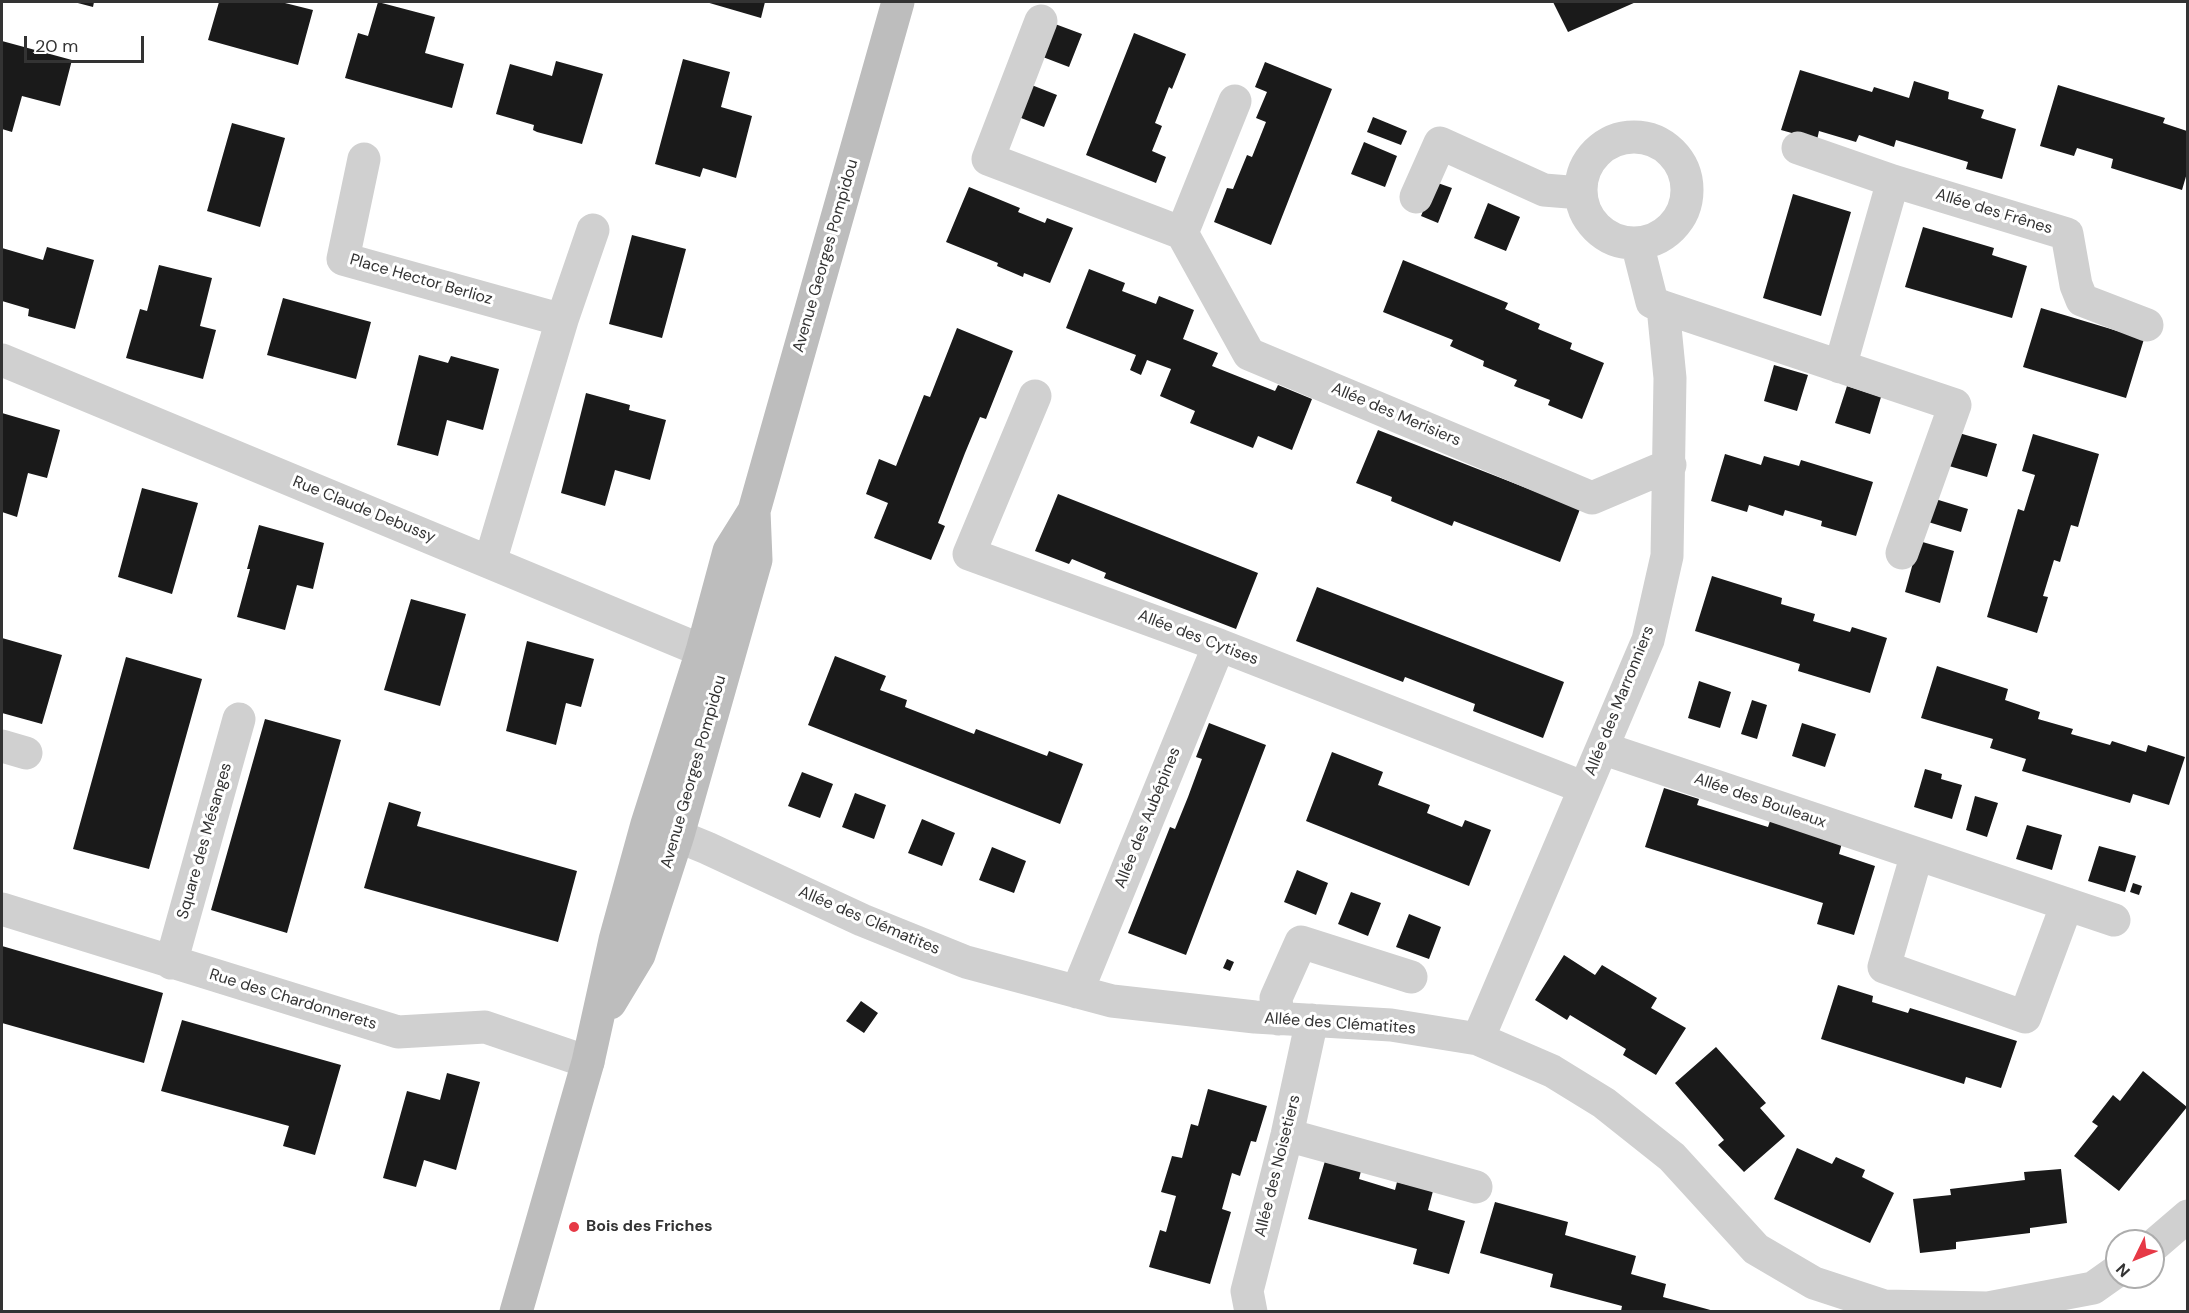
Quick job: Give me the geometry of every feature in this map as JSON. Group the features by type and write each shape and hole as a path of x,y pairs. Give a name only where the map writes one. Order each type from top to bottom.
{"street":[{"name":"Avenue Georges Pompidou","path":"598,1022 639,955 678,835 714,656 729,551 754,511 898,2"},
{"path":"1041,21 988,159 1182,234 1235,101"},
{"path":"1627,137 1652,140 1668,149 1680,162 1685,175 1687,193 1683,211 1672,228 1657,238 1637,243 1618,241 1596,227 1586,211 1581,193 1581,181 1588,164 1600,149 1609,143 1627,137"},
{"path":"1416,197 1440,143 1544,190 1581,193"},
{"name":"Allée des Frênes","path":"1798,148 1893,182 2067,234 2076,285 2082,300 2147,325"},
{"name":"Place Hector Berlioz","path":"364,159 343,259 562,320"},
{"path":"1840,367 1893,182"},
{"path":"490,562 562,320 593,230"},
{"name":"Allée des Merisiers","path":"1182,234 1249,354 1592,498 1670,465"},
{"name":"Allée des Marronniers","path":"1478,1039 1648,640 1667,556 1670,378 1663,307 1652,302 1637,243"},
{"path":"1663,307 1955,405 1902,553"},
{"name":"Rue Claude Debussy","path":"2,360 714,656"},
{"name":"Allée des Cytises","path":"1035,396 969,554 1219,645 1585,788"},
{"name":"Allée des Aubépines","path":"1077,992 1219,645"},
{"name":"Avenue Georges Pompidou","path":"516,1311 588,1062 615,940 647,824 714,656"},
{"name":"Square des Mésanges","path":"171,963 239,719"},
{"name":"Allée des Bouleaux","path":"1602,748 2114,920"},
{"name":"Allée des Clématites","path":"647,824 678,835 862,920 966,962 1077,992 1112,1001 1278,1018 1391,1025 1478,1039 1552,1071 1604,1103 1672,1156 1756,1249 1814,1283 1884,1306 1988,1308 2093,1288 2105,1280"},
{"path":"1917,854 1884,967 2025,1017 2067,904"},
{"name":"Rue des Chardonnerets","path":"2,909 398,1032 484,1028 588,1062"},
{"path":"1278,1018 1276,998 1300,942 1411,978"},
{"name":"Allée des Noisetiers","path":"1251,1311 1247,1292 1287,1135 1312,1020"},
{"path":"1287,1135 1476,1187"},
{"path":"2165,1235 2187,1216"}],"building":[{"path":"74,2 94,2 93,7"},
{"path":"219,2 281,2 313,10 298,65 208,40"},
{"path":"378,2 435,17 425,53 464,64 452,108 345,78 358,33 368,36"},
{"path":"706,2 765,2 761,18"},
{"path":"1553,2 1636,2 1568,32"},
{"path":"1047,21 1082,34 1069,67 1035,54"},
{"path":"1134,33 1186,54 1172,89 1169,87 1155,123 1162,126 1152,151 1166,157 1156,183 1086,155"},
{"path":"2,41 72,60 60,106 22,96 12,132 2,129"},
{"path":"683,59 730,72 721,107 752,116 736,178 703,168 700,177 655,164"},
{"path":"556,61 603,74 582,144 537,132 533,130 534,125 496,114 510,64 552,76"},
{"path":"1265,62 1332,89 1271,245 1214,222 1227,188 1233,189 1247,155 1252,157 1266,122 1256,118 1267,92 1255,87"},
{"path":"1800,70 1872,92 1874,87 1909,98 1914,81 1949,92 1948,99 1984,110 1981,118 2016,129 2002,179 1966,169 1968,162 1896,140 1894,147 1859,135 1856,142 1819,131 1817,140 1781,130"},
{"path":"1024,82 1057,95 1044,127 1011,114"},
{"path":"2058,85 2165,118 2163,123 2187,131 2187,173 2182,190 2111,168 2113,159 2077,148 2074,156 2040,146"},
{"path":"1373,117 1407,131 1401,145 1367,132"},
{"path":"232,123 285,138 260,227 207,211"},
{"path":"1364,142 1397,156 1385,187 1351,174"},
{"path":"1435,182 1452,188 1438,223 1421,216"},
{"path":"969,187 1020,208 1018,212 1045,223 1047,218 1073,228 1050,283 1024,273 1023,277 997,266 998,263 946,242"},
{"path":"1793,194 1851,212 1821,316 1763,298"},
{"path":"1488,203 1520,217 1506,251 1474,238"},
{"path":"1923,227 1994,248 1992,255 2027,266 2012,318 1905,287"},
{"path":"632,235 686,249 662,338 609,324"},
{"path":"47,247 94,260 75,329 28,316 29,309 2,301 2,248 43,260"},
{"path":"1403,260 1508,303 1505,309 1540,324 1538,329 1572,343 1570,349 1604,363 1582,419 1548,405 1550,400 1514,386 1517,380 1483,366 1484,361 1450,346 1453,340 1383,312"},
{"path":"159,265 212,278 200,326 216,330 203,379 126,358 140,309 147,311"},
{"path":"1089,269 1125,283 1122,291 1156,304 1159,296 1194,310 1183,339 1218,353 1212,366 1275,391 1278,385 1312,399 1292,450 1258,436 1253,448 1190,423 1195,411 1160,396 1171,369 1147,360 1141,375 1130,370 1136,355 1066,328"},
{"path":"283,298 371,322 356,379 267,355"},
{"path":"2041,308 2144,339 2126,398 2023,367"},
{"path":"957,328 1013,351 986,419 980,417 965,453 938,523 945,526 931,560 874,538 888,503 866,494 879,459 896,466 924,395 930,397"},
{"path":"419,355 448,363 451,356 499,369 483,430 447,420 438,456 397,445"},
{"path":"1774,365 1808,375 1797,411 1764,401"},
{"path":"1847,386 1881,397 1870,434 1835,423"},
{"path":"586,393 630,405 629,410 666,420 650,480 615,470 605,506 561,493"},
{"path":"2,413 60,430 47,478 28,473 17,517 2,512"},
{"path":"1378,430 1580,509 1560,562 1454,521 1452,526 1391,501 1392,497 1356,483"},
{"path":"1959,433 1997,444 1987,477 1949,466"},
{"path":"2033,434 2099,454 2078,527 2071,525 2060,562 2054,560 2043,596 2048,597 2037,633 1987,617 2018,509 2024,511 2035,475 2022,471"},
{"path":"1725,454 1761,465 1764,456 1799,466 1801,460 1873,482 1856,536 1821,526 1822,521 1785,510 1783,516 1749,505 1747,512 1711,501"},
{"path":"142,488 198,503 172,594 118,577"},
{"path":"1058,494 1258,573 1236,629 1104,578 1106,573 1072,559 1069,564 1035,551"},
{"path":"1932,498 1968,509 1961,532 1925,521"},
{"path":"259,525 324,543 313,589 297,585 285,630 237,617"},
{"path":"1919,541 1954,551 1940,603 1905,592"},
{"path":"1712,576 1782,598 1781,604 1815,614 1813,621 1850,632 1852,627 1887,638 1870,693 1798,671 1800,664 1695,631"},
{"path":"1317,587 1564,682 1543,738 1473,711 1475,704 1405,677 1403,682 1296,641"},
{"path":"411,599 466,614 440,706 384,690"},
{"path":"2,638 62,655 42,724 2,713"},
{"path":"527,641 594,659 581,707 566,703 556,745 506,731"},
{"path":"835,656 886,676 880,690 907,700 905,707 974,734 976,729 1047,756 1049,751 1083,764 1060,824 808,725"},
{"path":"126,657 202,679 149,869 73,849"},
{"path":"1937,666 2008,689 2005,700 2040,712 2038,719 2073,729 2071,734 2110,745 2112,741 2146,752 2148,745 2185,757 2169,805 2133,794 2130,803 2022,771 2026,759 1990,748 1993,739 1921,718"},
{"path":"1699,681 1731,692 1720,728 1688,718"},
{"path":"1752,700 1767,705 1757,739 1741,734"},
{"path":"265,719 341,740 287,933 211,910"},
{"path":"1209,723 1266,745 1186,955 1128,933 1170,827 1175,829 1188,797 1202,759 1196,757"},
{"path":"1802,723 1836,734 1825,767 1792,756"},
{"path":"1332,752 1383,772 1378,785 1430,805 1427,813 1462,827 1465,820 1491,830 1469,886 1306,821"},
{"path":"1925,769 1942,774 1941,779 1962,785 1952,819 1914,807"},
{"path":"802,772 833,784 820,818 788,806"},
{"path":"1664,788 1699,799 1697,805 1768,827 1770,821 1842,843 1839,854 1875,866 1854,935 1817,924 1823,903 1645,847"},
{"path":"855,793 886,805 874,839 842,827"},
{"path":"1975,796 1998,803 1987,837 1966,830"},
{"path":"389,802 421,812 417,826 577,871 558,942 364,888"},
{"path":"922,819 955,833 942,866 908,853"},
{"path":"2027,825 2062,835 2052,870 2016,859"},
{"path":"2099,846 2136,856 2125,892 2088,881"},
{"path":"992,847 1026,861 1014,893 979,880"},
{"path":"1297,870 1328,883 1316,915 1284,902"},
{"path":"2133,883 2142,886 2139,895 2130,892"},
{"path":"1351,892 1381,903 1368,936 1338,924"},
{"path":"1409,914 1441,927 1429,959 1396,947"},
{"path":"2,946 163,993 144,1063 2,1023"},
{"path":"1564,955 1595,975 1602,965 1657,998 1651,1008 1686,1028 1656,1075 1623,1055 1626,1049 1570,1015 1567,1020 1535,1000"},
{"path":"1227,959 1234,962 1230,971 1223,968"},
{"path":"1838,985 1873,996 1872,1002 1908,1013 1910,1008 2017,1041 2001,1088 1966,1077 1964,1084 1821,1039"},
{"path":"861,1001 878,1013 864,1033 846,1021"},
{"path":"182,1020 341,1065 315,1155 283,1146 289,1126 161,1091"},
{"path":"1716,1047 1766,1103 1760,1108 1785,1136 1744,1172 1718,1145 1724,1140 1675,1083"},
{"path":"2143,1071 2187,1107 2119,1191 2074,1156 2098,1126 2092,1122 2113,1095 2120,1101"},
{"path":"447,1073 480,1082 456,1170 424,1160 416,1187 383,1178 407,1091 440,1100"},
{"path":"1208,1089 1267,1106 1256,1142 1251,1141 1240,1176 1232,1173 1222,1209 1231,1212 1210,1284 1149,1267 1160,1230 1166,1232 1176,1196 1161,1192 1172,1156 1182,1158 1191,1124 1198,1126"},
{"path":"1797,1148 1832,1164 1836,1157 1865,1170 1862,1177 1894,1193 1870,1243 1774,1199"},
{"path":"1325,1161 1361,1171 1359,1179 1395,1190 1397,1182 1433,1191 1428,1210 1465,1221 1449,1274 1413,1264 1417,1249 1308,1219"},
{"path":"2061,1169 2067,1223 2030,1228 2030,1233 1956,1242 1956,1249 1920,1253 1913,1199 1951,1195 1950,1189 2025,1180 2024,1172"},
{"path":"1495,1202 1568,1222 1565,1235 1636,1256 1631,1274 1666,1284 1663,1297 1714,1311 1621,1311 1622,1306 1550,1287 1553,1274 1480,1253"}],"place":[{"name":"Bois des Friches","path":"574,1227"}]}
